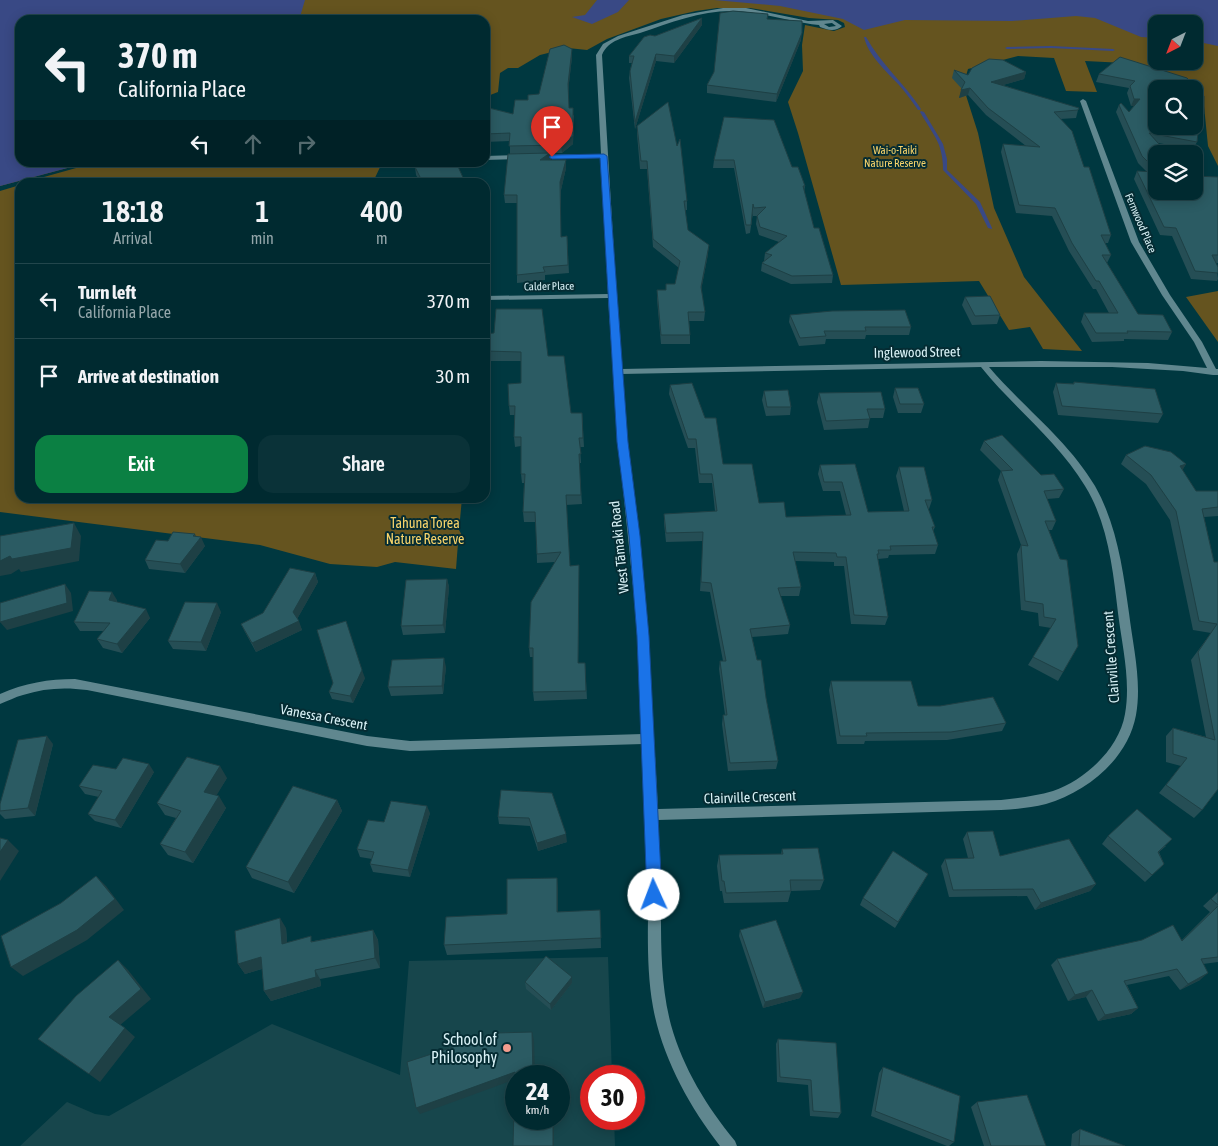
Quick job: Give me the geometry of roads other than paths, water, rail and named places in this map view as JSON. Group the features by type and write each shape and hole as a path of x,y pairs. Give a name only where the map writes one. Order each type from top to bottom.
{"street":[{"name":"West Tāmaki Road","path":"730,1146 702,1110 686,1081 669,1043 660,1008 656,975 652,815 643,636 634,536 622,442 598,55 602,48 612,41 670,20 715,11 751,11 821,23"},
{"name":"Fernwood Place","path":"1083,101 1135,242 1215,372"},
{"path":"490,158 604,156"},
{"name":"Calder Place","path":"490,298 613,296"},
{"name":"Inglewood Street","path":"617,372 983,364 1091,364 1215,372"},
{"name":"Clairville Crescent","path":"652,815 1001,805 1033,801 1069,790 1082,782 1108,758 1129,725 1132,696 1119,572 1107,524 1101,507 1078,468 1056,441 1000,386 983,364"},
{"name":"Vanessa Crescent","path":"0,698 48,683 87,685 367,741 410,746 649,739"}],"water":[{"path":"0,0 305,0 300,15 15,15 15,167 71,167 30,178 15,178 15,182 0,186"},
{"path":"597,0 629,0 618,12 592,24 572,17 585,15"},
{"path":"714,0 1218,0 1218,46 1203,43 1203,15 1148,15 1148,37 1141,37 1095,18 1076,16 1012,21 905,20 864,30 843,19 780,6"}],"waterway":[{"path":"865,38 876,56 919,109"},
{"path":"1007,48 1051,47 1113,50"},
{"path":"922,112 941,144 945,159 945,170 978,203 990,228"}],"place":[{"name":"School of Philosophy","path":"507,1048"}],"park label":[{"name":"Wai-o-Taiki Nature Reserve","path":"895,156"},
{"name":"Tahuna Torea Nature Reserve","path":"425,532"}]}
